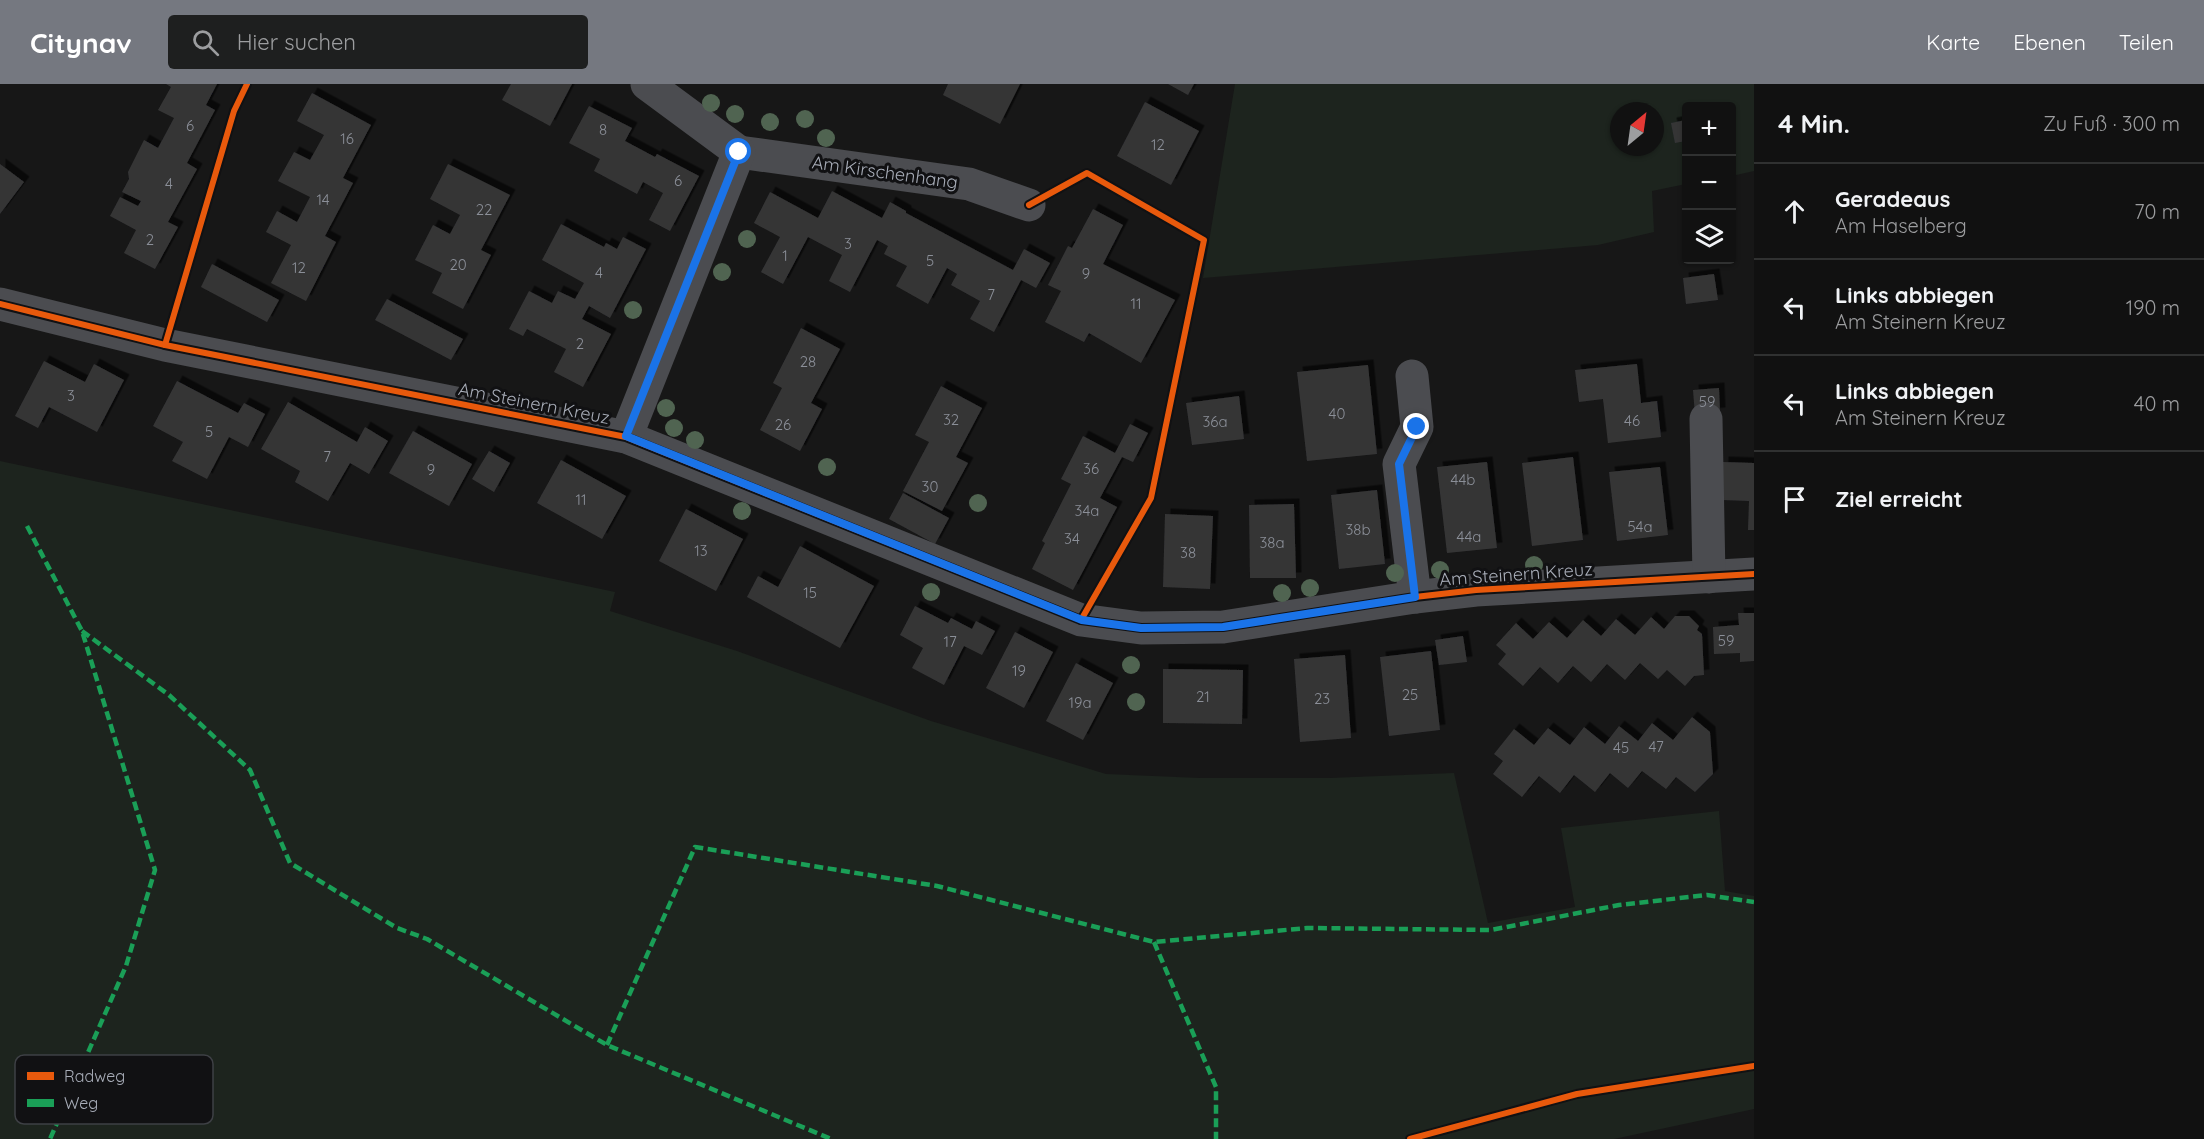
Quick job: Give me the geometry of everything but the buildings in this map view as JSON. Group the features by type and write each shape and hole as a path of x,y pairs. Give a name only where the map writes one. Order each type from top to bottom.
{"street":[{"path":"626,436 739,152 647,84"},
{"name":"Am Kirschenhang","path":"739,152 969,184 1029,205"},
{"name":"Am Steinern Kreuz","path":"0,304 165,345 626,436 1082,620 1141,628 1223,627 1415,597 1476,590 1754,574"},
{"name":"Am Steinern Kreuz","path":"1412,376 1417,427 1399,464 1415,597"},
{"path":"1707,419 1709,577"}],"shaded area":[{"path":"1235,84 1754,84 1754,171 1736,175 1736,102 1682,102 1682,185 1652,191 1654,232 1598,245 1203,278"},
{"path":"0,461 615,592 610,611 737,651 931,721 1106,774 1200,778 1330,778 1454,773 1488,923 1575,907 1561,828 1719,811 1725,891 1754,896 1754,1109 1614,1139 0,1139"}],"marked path":[{"path":"27,526 82,631 155,870 126,966 87,1055"},
{"path":"82,631 169,695 250,770 290,863 397,928 427,939 607,1045 831,1139"},
{"path":"607,1045 695,847 937,886 1154,942 1307,928 1491,930 1619,905 1707,895 1754,902"},
{"path":"1154,942 1216,1087 1216,1139"},
{"path":"50,1139 57,1124"}],"cycle path":[{"path":"165,345 234,111 247,84"},
{"path":"1029,205 1087,173 1204,240 1151,498 1081,620"},
{"path":"0,304 165,345 626,437 1081,620 1141,628 1223,627 1415,597 1476,590 1754,574"},
{"path":"1410,1139 1577,1094 1754,1066"}],"route":[{"path":"739,152 626,436 1082,620 1141,628 1223,627 1415,597 1399,464 1417,427"}]}
